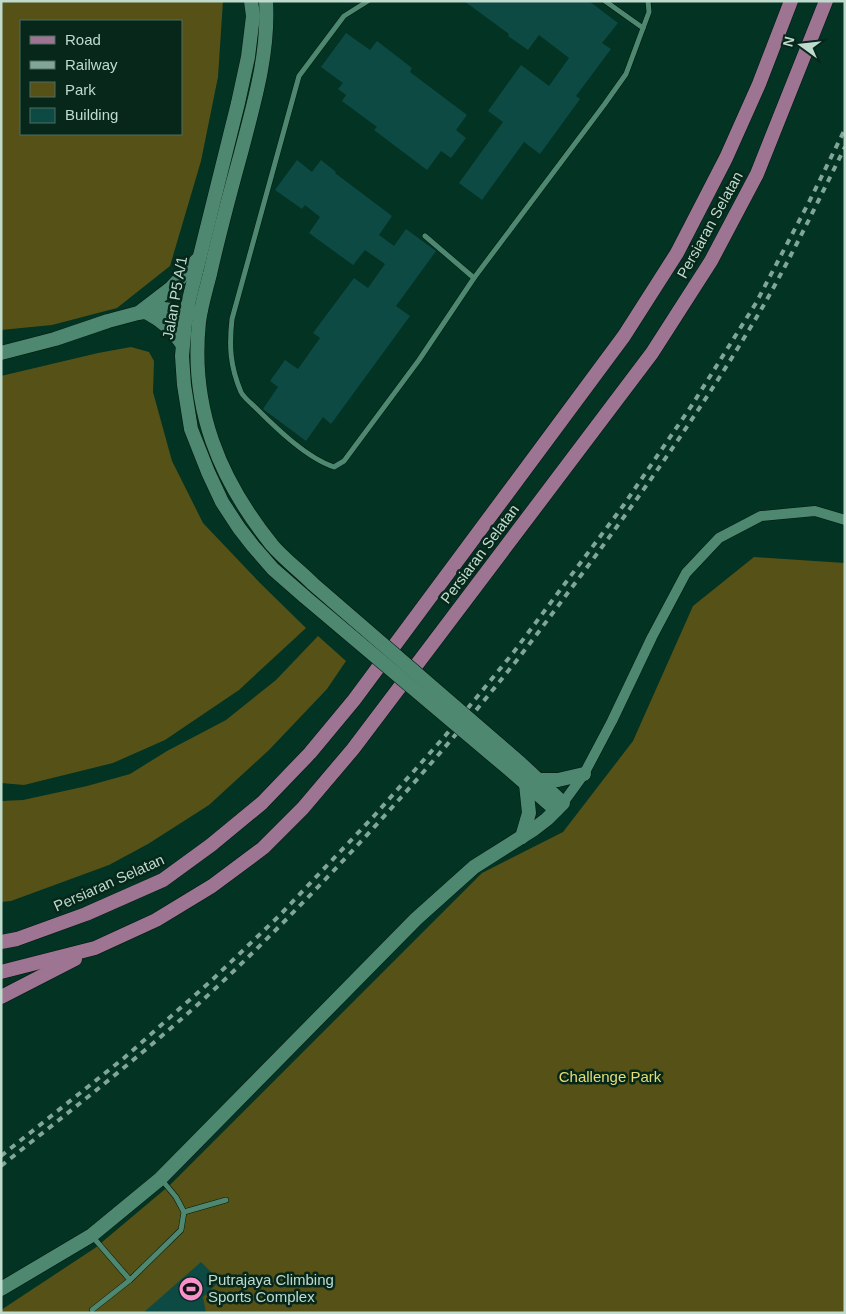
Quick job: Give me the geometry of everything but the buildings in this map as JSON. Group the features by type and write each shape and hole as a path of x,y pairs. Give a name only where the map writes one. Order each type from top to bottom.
{"main road":[{"name":"Persiaran Selatan","path":"1,942 17,939 86,914 164,880 211,845 262,803 310,753 354,700 624,336 677,253 726,158 759,84 791,1"},
{"name":"Persiaran Selatan","path":"1,972 95,948 156,920 212,886 263,848 303,808 353,749 652,353 711,261 756,174 826,1"},
{"path":"1,997 95,948"}],"street":[{"name":"Jalan P5 A/1","path":"252,1 253,16 248,57 186,312 182,344 184,385 191,429 222,502 239,528 274,569 305,597 514,766"},
{"name":"Jalan P5 A/1","path":"266,1 265,53 259,85 220,228 200,314 197,347 198,376 209,436 223,471 241,503 269,541 313,584 514,766"},
{"path":"142,312 171,288 198,258"},
{"path":"1,353 55,339 142,312 164,309 200,314"},
{"path":"142,312 163,321 177,335 182,344"},
{"path":"1,1289 92,1235 160,1179 416,919 474,867 541,824 559,807 584,774 686,573 719,538 761,516 815,511 845,520"},
{"path":"514,766 559,807"},
{"path":"532,782 558,780 584,774"},
{"path":"522,837 529,813 532,782"}],"lane":[{"path":"368,1 344,16 298,76 232,320 229,343 233,370 242,394 283,434 324,464 334,467 344,461 419,360 474,278 626,74 649,12 648,1"},
{"path":"605,1 642,28"},
{"path":"425,236 474,278"},
{"path":"92,1310 130,1280 181,1230 184,1212 176,1197 160,1179"},
{"path":"184,1212 226,1200"},
{"path":"92,1235 130,1280"}],"green space":[{"path":"1,1 223,1 218,77 201,161 170,266 117,308 52,325 1,330"},
{"path":"131,347 149,352 154,361 153,392 172,461 203,523 306,628 239,690 165,740 113,763 24,785 1,783 1,376"},
{"name":"Challenge Park","path":"754,557 845,563 845,1313 1,1313 1,1310 95,1248 170,1185 482,873 563,832 633,741 693,606"},
{"path":"318,636 346,661 327,689 269,750 209,805 148,844 109,865 11,901 1,902 1,801 23,800 87,786 130,774 167,751 226,720 276,680"}],"railway":[{"path":"1,1156 124,1058 212,980 279,916 374,816 445,736 513,653 623,506 692,405 756,303 845,129"},
{"path":"1,1166 165,1033 258,948 373,828 482,703 606,542 698,410 762,308 805,228 845,147"}],"place":[{"name":"Putrajaya Climbing Sports Complex","path":"191,1289"}]}
